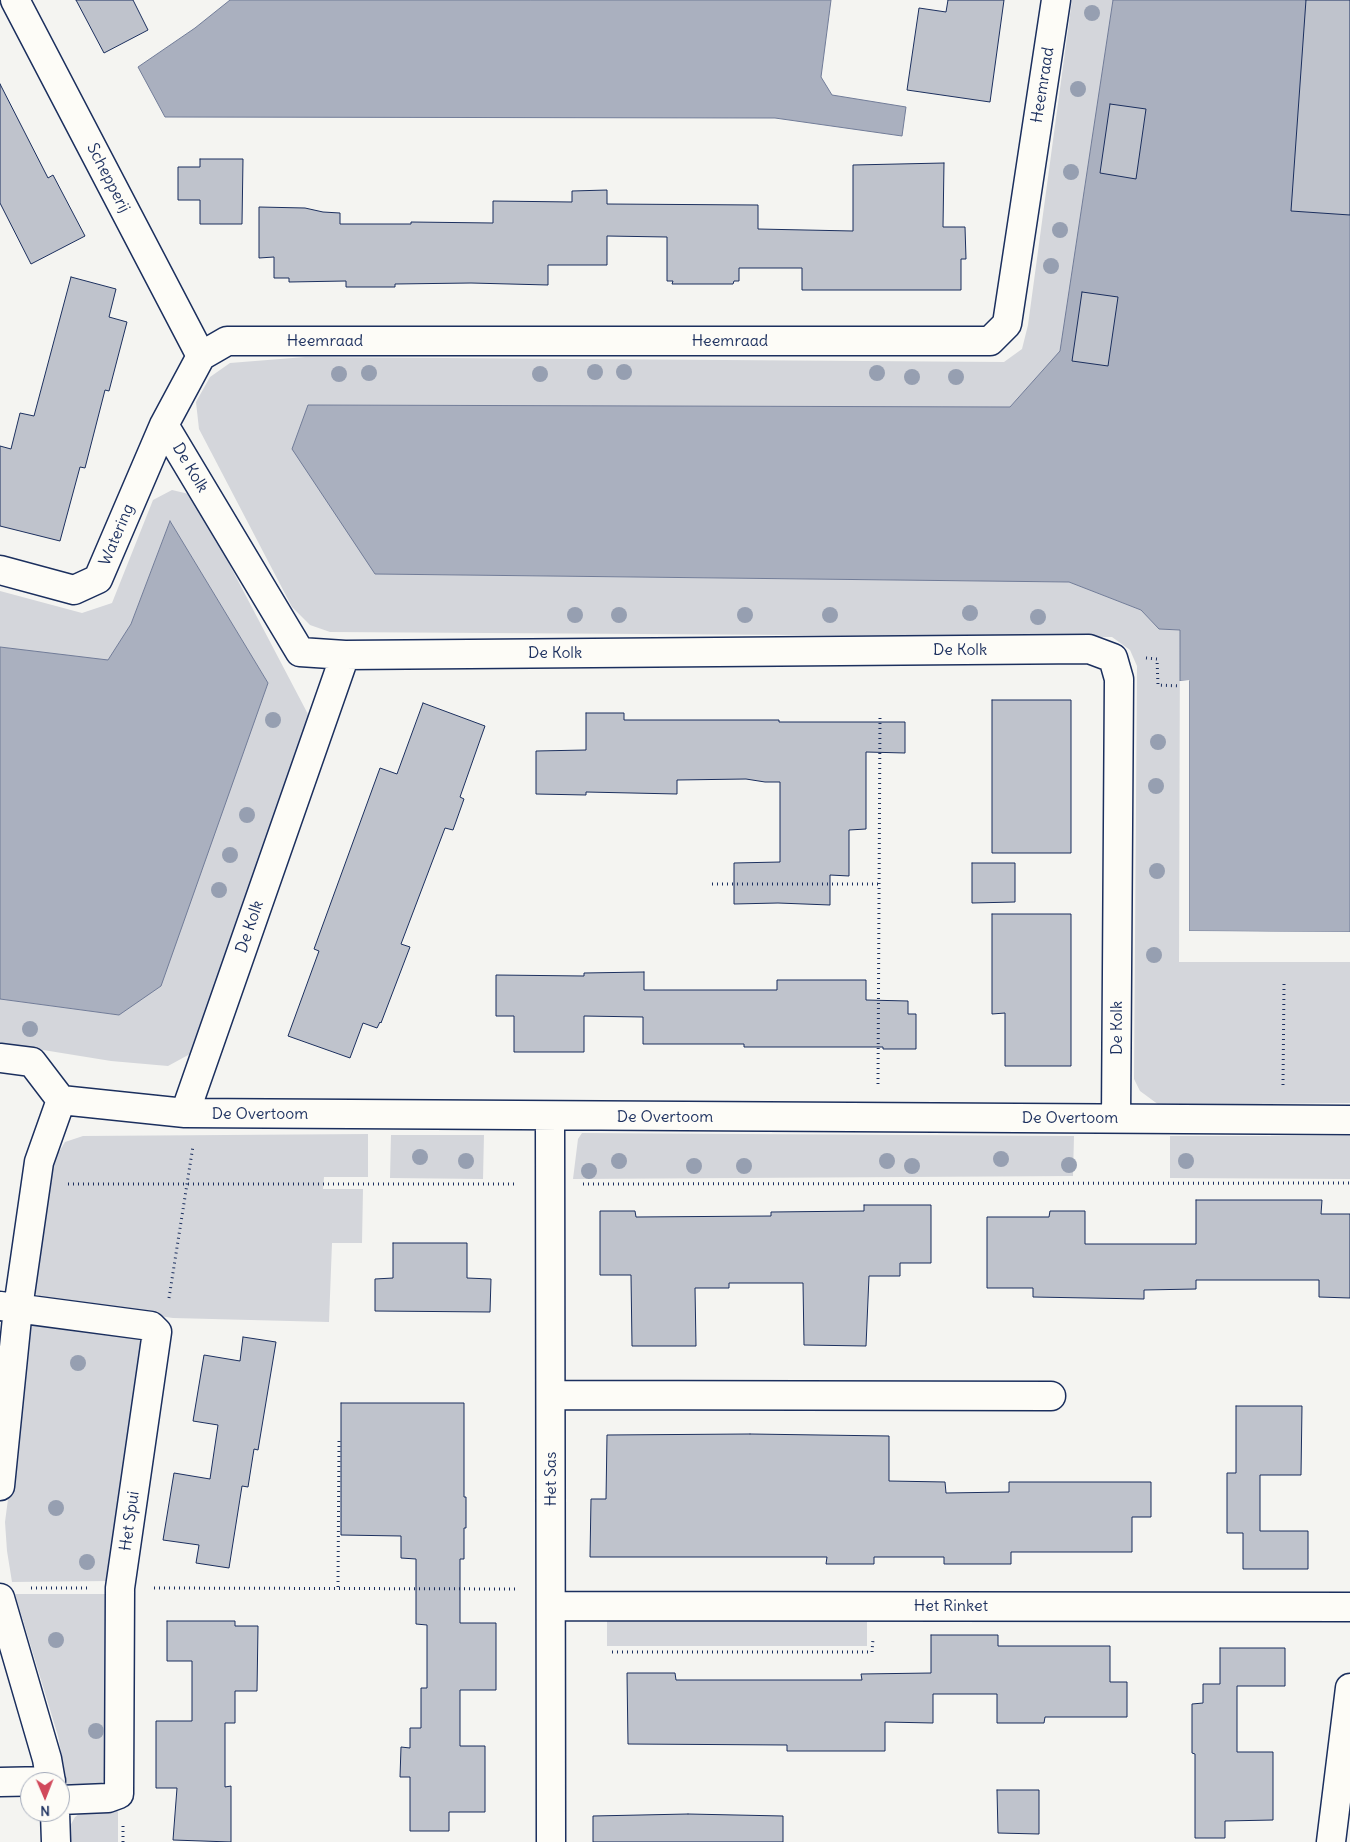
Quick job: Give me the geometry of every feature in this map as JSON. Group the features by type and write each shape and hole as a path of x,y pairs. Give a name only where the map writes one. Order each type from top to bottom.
{"street":[{"name":"Schepperij","path":"15,0 200,356"},
{"name":"Heemraad","path":"200,356 227,341 990,341 1007,324 1056,0"},
{"path":"164,425 200,356"},
{"name":"Watering","path":"0,570 74,590 98,579 164,425"},
{"name":"De Kolk","path":"164,425 300,652 345,655 1089,649 1113,658 1119,679 1116,1118"},
{"name":"De Kolk","path":"191,1114 345,655"},
{"path":"0,1058 32,1062 61,1100 39,1162 9,1307 0,1486"},
{"name":"De Overtoom","path":"61,1100 191,1114 1350,1120"},
{"name":"Het Sas","path":"550,1117 552,1394 551,1842"},
{"path":"9,1307 151,1326 158,1332"},
{"name":"Het Spui","path":"70,1791 108,1798 119,1794 120,1588 158,1332"},
{"path":"552,1394 1051,1396"},
{"path":"0,1598 50,1772"},
{"name":"Het Rinket","path":"551,1598 874,1606 1350,1607"},
{"path":"1330,1842 1350,1688"},
{"path":"0,1782 20,1784"},
{"path":"55,1822 56,1842"}],"path":[{"path":"878,1117 880,717"},
{"path":"712,884 879,884"},
{"path":"1283,1085 1284,984"},
{"path":"158,1332 166,1312 195,1136 191,1114"},
{"path":"36,1183 1350,1183"},
{"path":"338,1588 339,1438"},
{"path":"30,1588 338,1588 551,1598"},
{"path":"612,1652 872,1652 874,1606"}],"shaded area":[{"path":"1072,0 1113,0 1060,352 1010,407 308,405 375,574 1069,582 1141,610 1159,629 1180,630 1179,962 1350,962 1350,1103 1159,1105 1140,1091 1134,1079 1137,666 1130,650 1112,637 330,632 310,625 292,607 199,429 196,402 210,377 230,363 305,357 1004,362 1022,349 1028,325"},
{"path":"172,490 193,495 310,718 190,1054 168,1066 111,1061 0,1043 0,999 119,1015 268,683 170,521 131,624 108,661 0,647 0,591 82,613 112,603 153,500"},
{"path":"582,1133 1074,1136 1073,1176 573,1179 578,1139"},
{"path":"368,1134 368,1177 324,1177 323,1189 363,1189 362,1243 332,1243 329,1322 173,1318 46,1300 34,1293 53,1162 65,1142 83,1136"},
{"path":"391,1135 484,1135 483,1179 390,1178"},
{"path":"1170,1136 1350,1136 1350,1179 1170,1178"},
{"path":"31,1323 131,1332 141,1340 146,1352 109,1581 12,1582 5,1522"},
{"path":"15,1594 111,1594 110,1768 105,1780 96,1788 79,1791 70,1786 70,1772 65,1772 58,1736"},
{"path":"607,1619 867,1620 867,1646 607,1646"},
{"path":"84,1810 118,1810 118,1842 71,1842 70,1826 75,1817"}],"water":[{"path":"230,0 831,0 821,77 832,95 906,107 902,136 775,118 165,117 138,67 195,28"},
{"path":"1113,0 1350,0 1350,932 1189,931 1189,681 1180,681 1180,630 1159,629 1141,610 1069,582 375,574 292,449 308,405 1010,407 1060,351"},
{"path":"170,521 268,683 161,986 119,1015 0,999 0,647 108,660 131,624"}],"pier":[{"path":"1189,680 1189,931 1350,932 1350,935 1187,932 1186,683 1180,684 1180,681"}],"building":[{"path":"76,0 133,0 148,30 104,53"},
{"path":"948,0 1004,0 990,102 907,90 919,8 946,12"},
{"path":"1306,0 1350,0 1350,215 1291,211"},
{"path":"0,84 48,178 53,175 85,236 31,264 0,203"},
{"path":"1110,104 1146,109 1136,179 1100,173"},
{"path":"200,159 243,159 242,224 200,224 200,200 178,200 178,167 200,167"},
{"path":"944,163 943,227 965,227 966,259 961,259 961,290 802,290 802,268 739,268 739,281 734,281 733,284 672,284 673,281 667,281 667,237 607,236 607,265 548,265 548,285 471,283 395,284 395,287 346,287 346,281 289,282 289,278 274,278 274,257 259,258 259,207 305,208 340,213 340,224 411,224 411,222 493,223 493,201 572,202 572,191 607,190 607,204 758,205 758,229 853,231 853,165"},
{"path":"71,277 116,289 109,317 127,322 109,391 105,390 85,468 80,467 60,541 0,526 0,446 11,449 20,413 34,416"},
{"path":"1082,292 1118,297 1108,366 1072,361"},
{"path":"992,700 1071,700 1071,853 992,853"},
{"path":"423,703 485,726 460,797 464,799 453,830 445,828 401,944 410,947 381,1023 377,1028 363,1023 350,1058 288,1036 319,951 314,949 380,768 397,774"},
{"path":"586,713 624,713 624,720 905,722 905,753 866,752 866,829 849,830 849,876 830,875 830,905 734,904 734,863 780,862 780,782 746,779 677,780 677,794 586,792 586,795 536,794 536,751 586,750"},
{"path":"972,863 1015,863 1015,902 972,903"},
{"path":"992,914 1071,914 1071,1066 1005,1066 1005,1013 992,1014"},
{"path":"644,972 644,990 777,990 777,980 866,980 866,1000 908,1001 908,1014 916,1014 916,1049 883,1049 883,1047 744,1047 744,1044 643,1044 643,1017 584,1016 584,1052 514,1052 514,1016 496,1016 496,975 584,976 584,973"},
{"path":"1196,1200 1322,1200 1321,1214 1350,1214 1350,1298 1319,1297 1319,1280 1196,1280 1196,1289 1144,1290 1144,1299 1033,1297 1033,1288 987,1288 987,1217 1049,1217 1050,1211 1085,1211 1085,1244 1196,1244"},
{"path":"864,1205 931,1205 931,1263 900,1263 900,1276 869,1276 866,1346 804,1345 803,1283 729,1283 729,1288 695,1288 696,1346 632,1346 631,1275 600,1275 600,1211 635,1211 636,1217 771,1216 771,1212 864,1211"},
{"path":"393,1243 467,1243 467,1278 491,1279 490,1312 375,1311 375,1279 393,1278"},
{"path":"243,1337 276,1342 258,1450 254,1449 248,1487 242,1486 229,1568 196,1563 199,1545 163,1540 174,1473 210,1479 218,1425 193,1421 204,1355 240,1361"},
{"path":"341,1403 464,1403 464,1497 466,1497 466,1528 464,1528 464,1559 460,1559 460,1623 496,1623 496,1690 460,1690 460,1746 485,1746 485,1812 449,1812 449,1831 410,1831 410,1777 400,1777 401,1747 410,1748 410,1728 421,1728 421,1688 427,1688 427,1625 416,1624 416,1559 401,1558 401,1536 341,1535"},
{"path":"1236,1406 1302,1406 1301,1475 1260,1475 1260,1531 1308,1531 1308,1569 1243,1569 1243,1533 1227,1533 1227,1473 1236,1473"},
{"path":"750,1434 889,1436 889,1481 945,1482 946,1493 1009,1492 1009,1482 1151,1482 1151,1517 1132,1517 1132,1552 1011,1552 1011,1564 944,1564 944,1557 874,1557 874,1564 826,1564 827,1557 590,1557 591,1499 606,1499 607,1435"},
{"path":"167,1621 235,1621 235,1626 258,1626 257,1691 235,1691 235,1723 225,1723 225,1787 231,1786 231,1842 173,1840 177,1788 156,1788 156,1721 192,1721 192,1661 167,1661"},
{"path":"931,1635 998,1635 998,1646 1110,1646 1110,1682 1127,1682 1127,1717 1045,1717 1044,1723 997,1723 997,1694 933,1694 933,1723 885,1722 885,1751 787,1751 787,1745 628,1744 627,1673 675,1673 676,1680 862,1680 861,1674 931,1673"},
{"path":"1220,1648 1285,1648 1285,1686 1237,1686 1237,1752 1273,1752 1273,1820 1225,1821 1225,1838 1195,1838 1195,1754 1192,1753 1192,1704 1203,1703 1203,1684 1220,1684"},
{"path":"997,1790 1039,1790 1039,1834 998,1833"},
{"path":"688,1814 783,1816 783,1842 593,1842 593,1816"}]}
